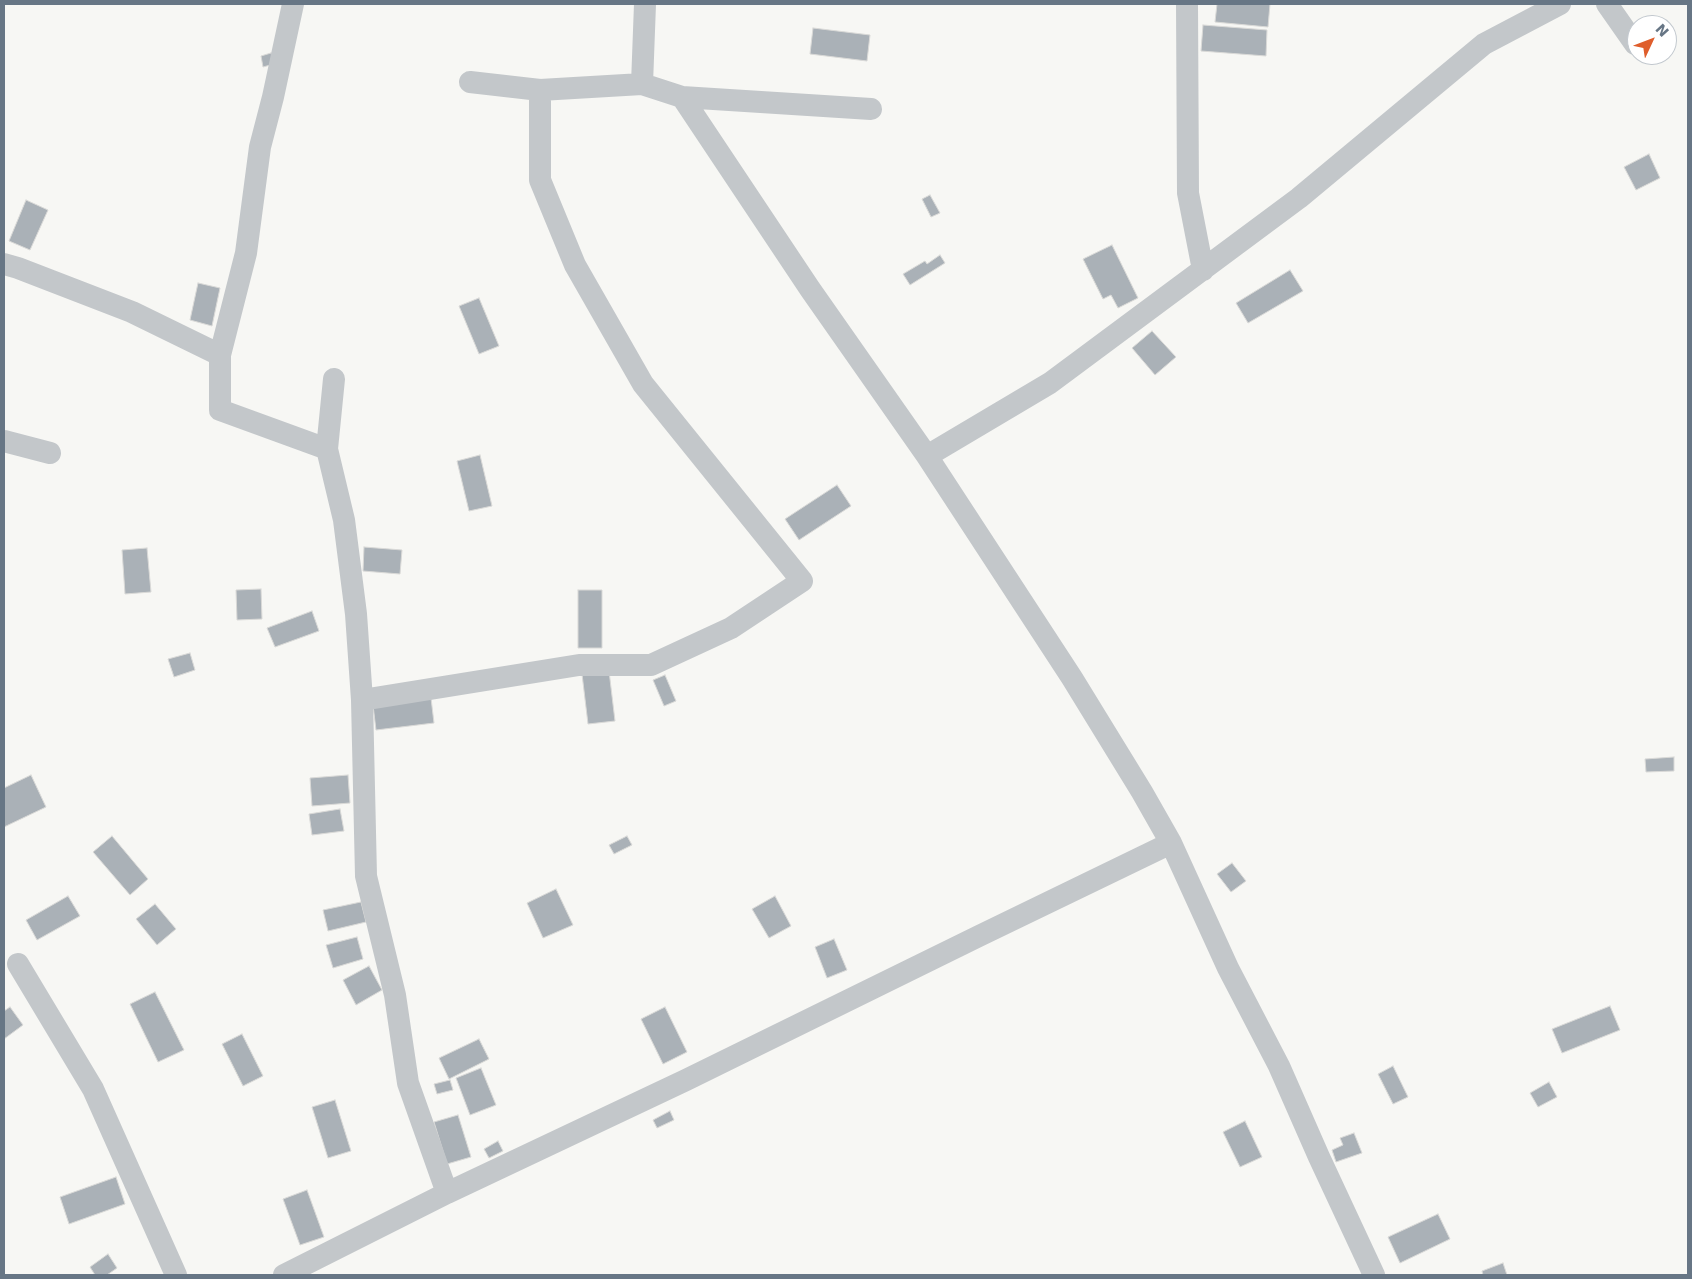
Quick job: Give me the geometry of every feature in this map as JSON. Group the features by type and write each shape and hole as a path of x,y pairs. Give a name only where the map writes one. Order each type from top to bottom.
{"street":[{"path":"293,4 260,147 246,253 220,355 220,410 328,449"},
{"path":"642,84 645,4"},
{"path":"1187,4 1188,193 1204,270"},
{"path":"927,456 1050,383 1299,198 1484,44 1560,4"},
{"path":"1607,4 1627,33"},
{"path":"470,82 540,90 642,84 682,97 870,109"},
{"path":"362,700 579,664 651,665 731,628 802,581 643,384 575,265 540,180 540,90"},
{"path":"682,97 810,289 927,456 1072,678 1142,792 1171,843 1228,968 1279,1066 1374,1275"},
{"path":"4,264 132,312 220,355"},
{"path":"334,379 328,449 344,520 356,614 362,700 366,876 395,995 408,1083 447,1193"},
{"path":"4,441 50,453"},
{"path":"284,1275 447,1193 686,1080 1171,843"},
{"path":"18,964 93,1089 176,1275"}],"building":[{"path":"1217,4 1270,4 1268,27 1215,22"},
{"path":"1203,25 1267,30 1266,56 1201,51"},
{"path":"813,28 870,35 867,61 810,54"},
{"path":"271,53 274,64 263,67 261,56"},
{"path":"1649,154 1660,178 1636,190 1624,167"},
{"path":"930,195 940,213 931,217 922,199"},
{"path":"26,200 48,210 30,250 9,241"},
{"path":"1112,245 1138,298 1118,308 1111,295 1103,299 1083,259"},
{"path":"940,255 945,263 910,285 903,274 925,261 927,264"},
{"path":"1290,270 1303,291 1248,323 1236,303"},
{"path":"198,283 220,288 212,326 190,320"},
{"path":"479,298 499,346 479,354 459,306"},
{"path":"1152,331 1176,357 1155,375 1132,348"},
{"path":"480,455 492,506 469,511 457,461"},
{"path":"837,485 851,506 799,540 785,519"},
{"path":"364,547 402,550 400,574 363,571"},
{"path":"147,548 151,592 125,594 122,550"},
{"path":"261,589 262,619 237,620 236,590"},
{"path":"578,590 602,590 602,648 578,648"},
{"path":"312,611 319,631 275,647 267,628"},
{"path":"190,653 195,670 174,677 168,659"},
{"path":"609,671 615,721 588,724 582,674"},
{"path":"665,675 676,701 664,706 653,680"},
{"path":"431,698 434,723 376,730 373,705"},
{"path":"1674,757 1674,771 1646,772 1645,759"},
{"path":"31,775 46,807 4,827 4,788"},
{"path":"348,775 350,803 312,806 310,778"},
{"path":"340,809 344,831 312,835 309,814"},
{"path":"112,836 148,879 130,895 93,852"},
{"path":"627,836 632,845 614,854 609,845"},
{"path":"1232,863 1246,881 1231,892 1217,874"},
{"path":"556,889 573,925 543,938 527,903"},
{"path":"68,896 80,916 37,940 26,920"},
{"path":"775,896 791,926 769,938 752,909"},
{"path":"361,902 366,922 328,931 323,910"},
{"path":"155,904 176,929 157,945 136,919"},
{"path":"357,937 363,959 333,968 326,945"},
{"path":"834,939 847,970 827,978 815,947"},
{"path":"369,966 382,990 356,1005 343,980"},
{"path":"155,992 184,1050 158,1062 130,1004"},
{"path":"1610,1006 1620,1030 1562,1053 1552,1029"},
{"path":"10,1007 23,1025 4,1039 4,1011"},
{"path":"665,1007 687,1052 663,1064 641,1019"},
{"path":"242,1034 263,1076 243,1086 222,1044"},
{"path":"479,1039 489,1059 449,1079 439,1058"},
{"path":"1393,1066 1408,1097 1393,1104 1378,1074"},
{"path":"481,1068 496,1105 470,1115 456,1078"},
{"path":"450,1080 453,1090 437,1094 434,1084"},
{"path":"1549,1082 1557,1097 1538,1107 1530,1093"},
{"path":"335,1100 351,1151 328,1158 312,1107"},
{"path":"670,1111 674,1120 657,1128 653,1120"},
{"path":"458,1115 471,1157 447,1164 434,1122"},
{"path":"1245,1121 1262,1157 1240,1167 1223,1132"},
{"path":"1354,1133 1362,1153 1336,1162 1332,1150 1343,1145 1340,1138"},
{"path":"498,1141 503,1151 489,1158 484,1149"},
{"path":"116,1177 125,1204 69,1224 60,1197"},
{"path":"307,1190 324,1237 300,1245 283,1199"},
{"path":"1438,1214 1450,1239 1400,1263 1388,1237"},
{"path":"108,1254 117,1268 107,1275 95,1275 90,1267"},
{"path":"1503,1263 1507,1275 1483,1275 1482,1271"}]}
